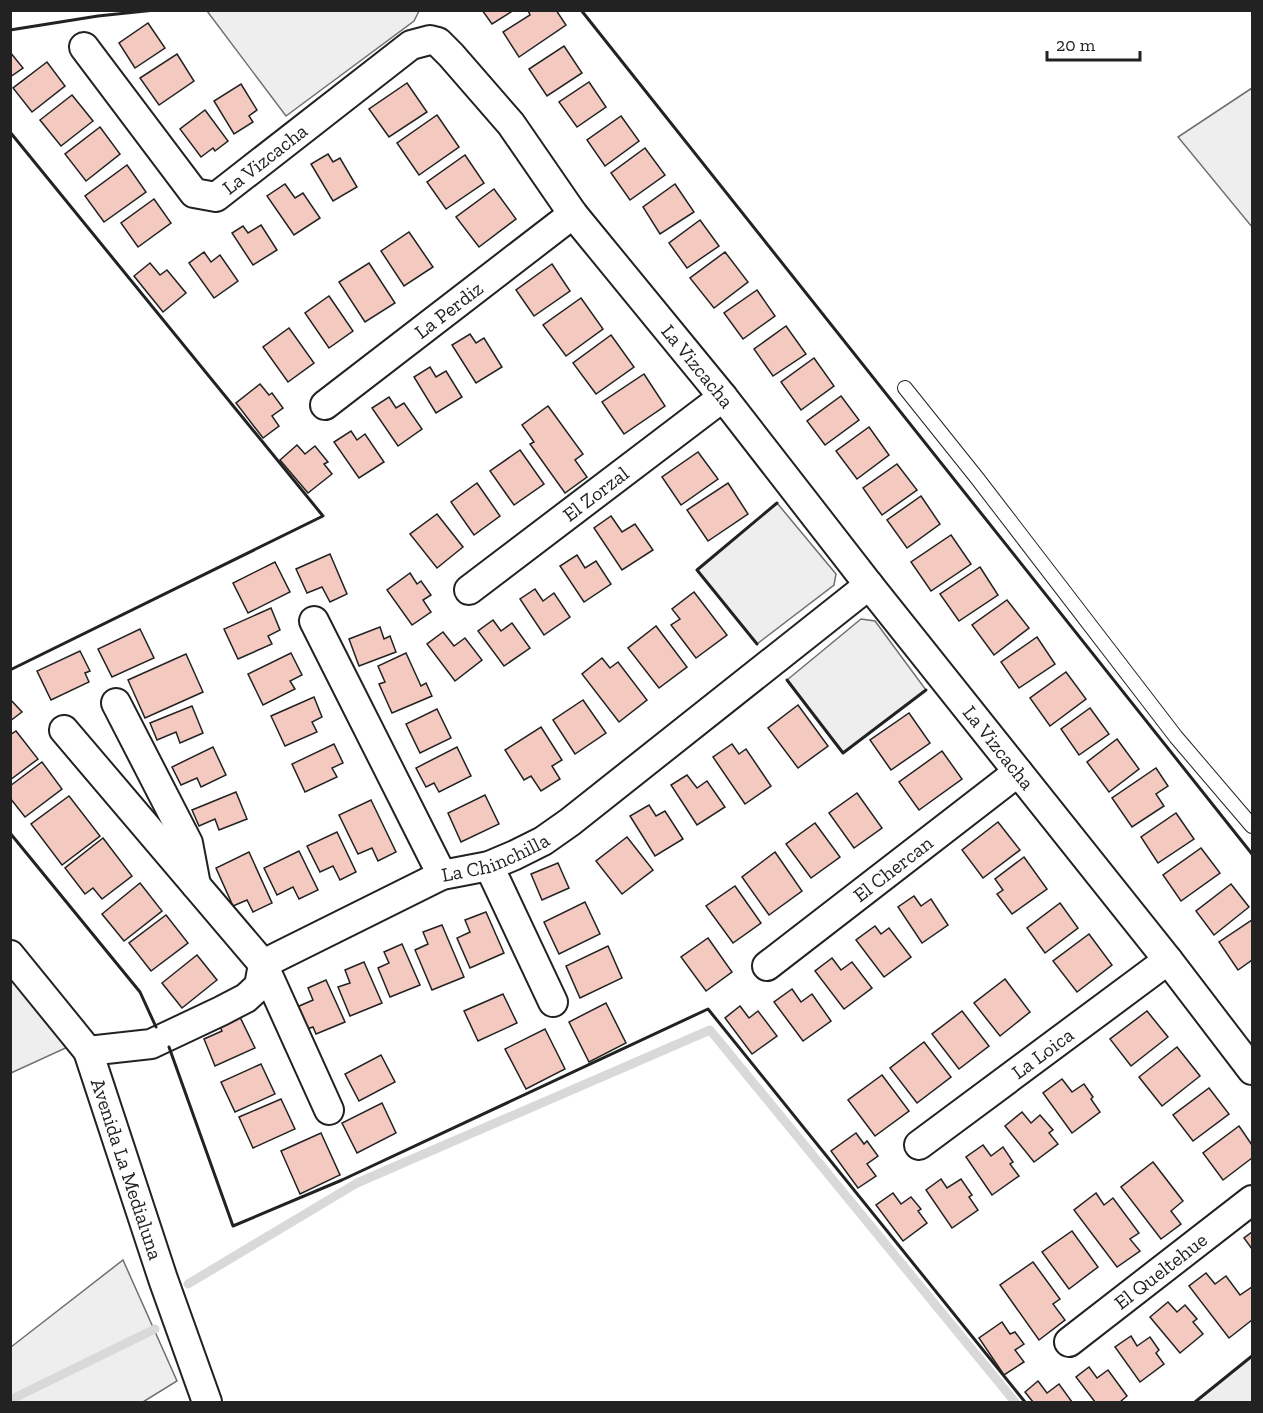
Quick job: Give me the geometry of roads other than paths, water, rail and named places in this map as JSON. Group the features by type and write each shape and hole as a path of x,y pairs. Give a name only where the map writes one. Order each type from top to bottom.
{"street":[{"name":"La Vizcacha","path":"84,47 194,193 216,197 411,45 430,40 438,42 452,55 511,124 573,214 723,397 869,585 1168,960 1252,1070"},
{"name":"La Perdiz","path":"326,405 573,214"},
{"name":"El Zorzal","path":"469,590 723,397"},
{"name":"La Chinchilla","path":"262,964 442,876 489,866 543,841 869,585"},
{"path":"314,621 442,876"},
{"path":"116,703 188,843 197,887"},
{"path":"64,730 262,964 330,1110"},
{"name":"El Chercan","path":"767,966 1018,772"},
{"path":"489,866 553,1002"},
{"name":"Avenida La Medialuna","path":"10,955 88,1051 163,1279 207,1402"},
{"name":"La Loica","path":"919,1145 1168,960"},
{"path":"88,1051 151,1044 221,1011 246,998 259,986 262,964"},
{"name":"El Queltehue","path":"1069,1342 1252,1200"}],"lane":[{"path":"904,388 977,478 1176,737 1252,826"}],"waterway":[{"path":"188,1284 357,1183 710,1030 1015,1402"},
{"path":"10,1400 155,1329"}]}
